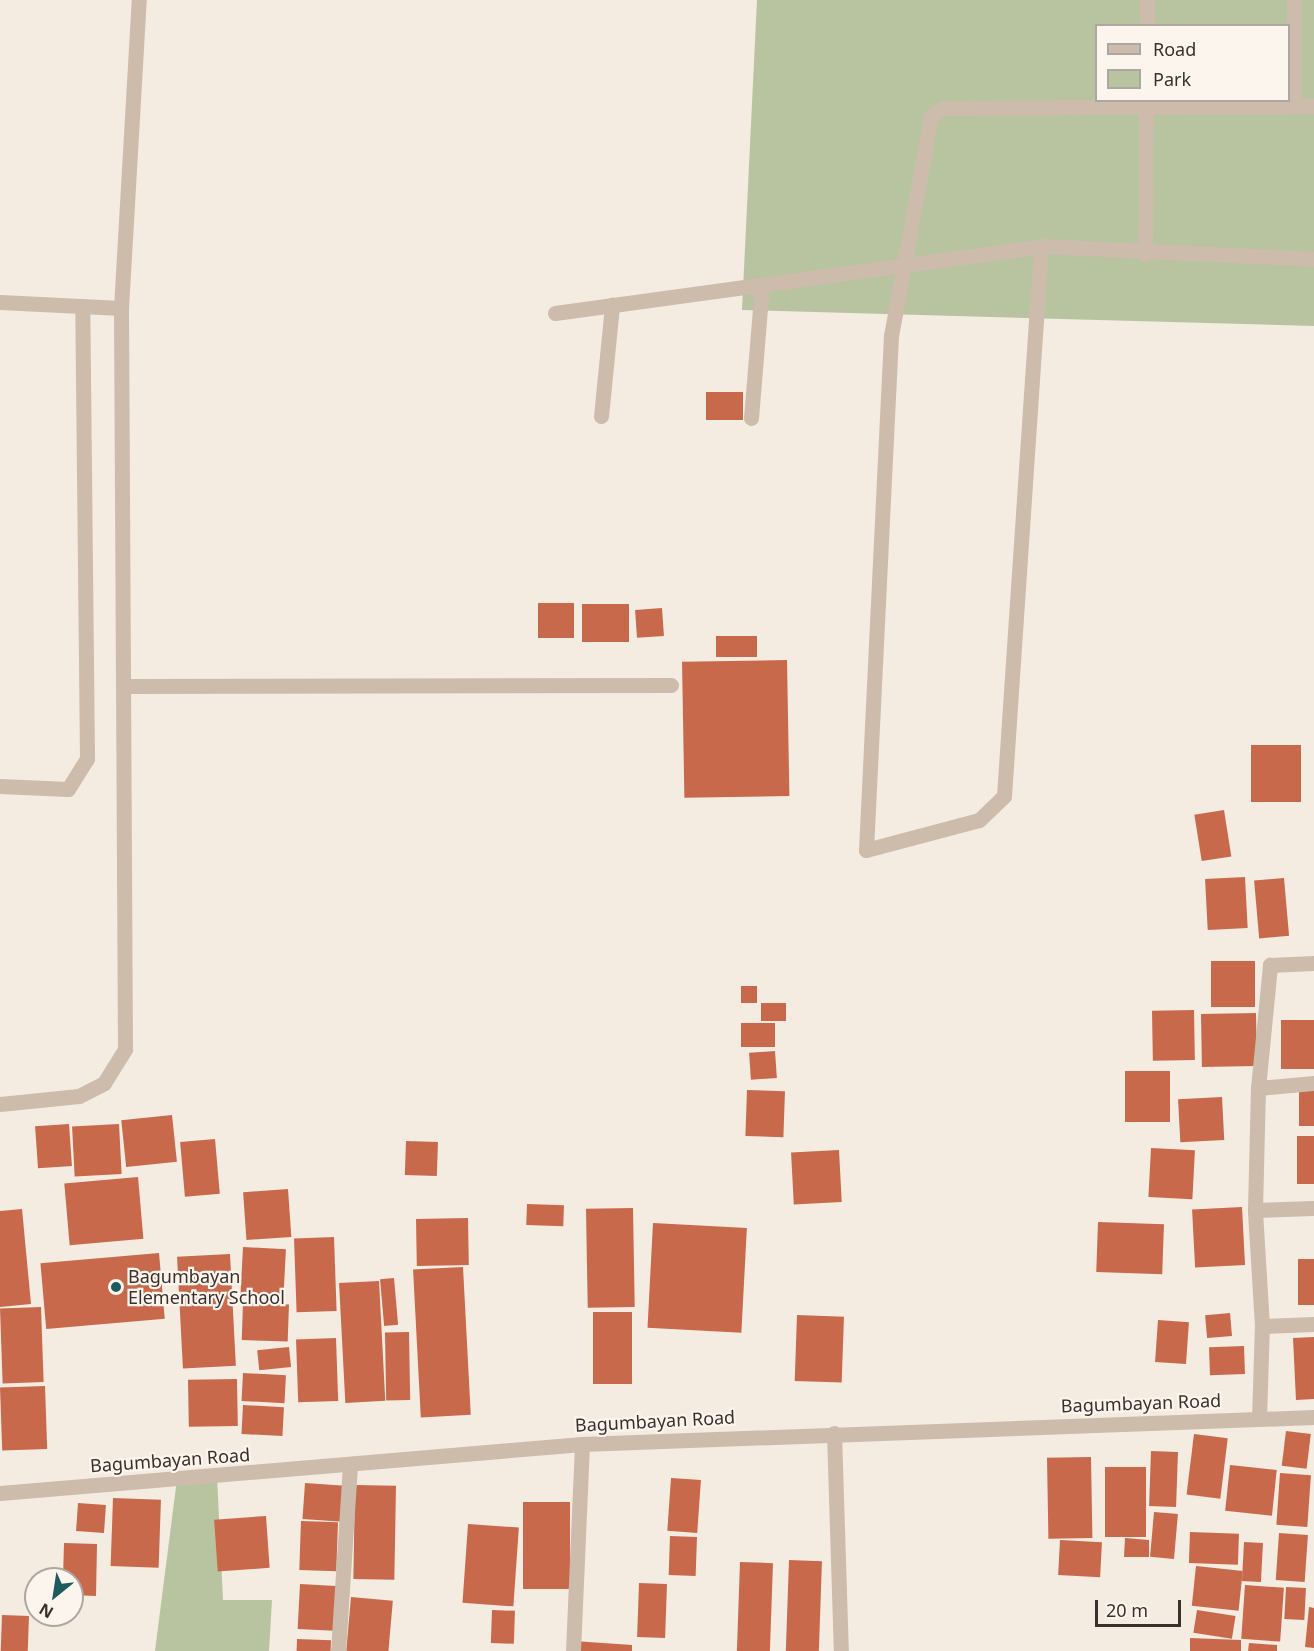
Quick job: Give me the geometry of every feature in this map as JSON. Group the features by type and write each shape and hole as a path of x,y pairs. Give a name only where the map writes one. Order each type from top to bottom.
{"street":[{"path":"0,1104 79,1096 104,1083 125,1049 125,686 121,309 139,0"},
{"path":"1147,0 1147,24"},
{"path":"1293,0 1294,106"},
{"path":"1145,254 1146,104"},
{"path":"1041,246 1004,796 979,820 866,850 891,336 925,128 937,112 1146,104 1314,106"},
{"path":"555,313 904,262 1041,246 1145,254 1314,259"},
{"path":"751,418 762,284"},
{"path":"0,302 121,309"},
{"path":"601,416 612,305"},
{"path":"0,786 68,789 87,758 82,306"},
{"path":"125,686 671,685"},
{"path":"1259,1419 1262,1326 1255,1210 1258,1088 1270,965 1314,963"},
{"path":"1258,1088 1314,1083"},
{"path":"1255,1210 1314,1208"},
{"path":"1262,1326 1314,1324"},
{"name":"Bagumbayan Road","path":"0,1492 350,1465 582,1444 834,1432 1314,1417"},
{"path":"834,1432 841,1651"},
{"path":"573,1651 582,1444"},
{"path":"338,1651 350,1465"}],"green space":[{"path":"757,0 1314,0 1314,326 742,310"},
{"path":"217,1476 223,1600 272,1600 269,1651 155,1651 177,1479"}],"building":[{"path":"706,392 743,392 743,420 706,420"},
{"path":"538,603 574,603 574,638 538,638"},
{"path":"582,604 629,604 629,642 582,642"},
{"path":"662,608 664,636 637,638 635,610"},
{"path":"716,636 757,636 757,657 716,657"},
{"path":"787,660 789,796 684,798 682,662"},
{"path":"1251,745 1301,745 1301,802 1251,802"},
{"path":"1224,810 1231,856 1202,861 1194,815"},
{"path":"1245,877 1248,928 1208,930 1205,879"},
{"path":"1284,878 1289,936 1259,938 1254,881"},
{"path":"1211,961 1255,961 1255,1007 1211,1007"},
{"path":"741,986 757,986 757,1003 741,1003"},
{"path":"761,1003 786,1003 786,1021 761,1021"},
{"path":"1194,1010 1195,1060 1153,1061 1152,1011"},
{"path":"1256,1013 1257,1066 1202,1067 1201,1014"},
{"path":"1281,1020 1314,1020 1314,1069 1281,1069"},
{"path":"741,1023 775,1023 775,1047 741,1047"},
{"path":"775,1051 777,1078 751,1080 749,1053"},
{"path":"1125,1071 1170,1071 1170,1122 1125,1122"},
{"path":"1299,1087 1314,1087 1314,1126 1299,1126"},
{"path":"747,1090 785,1091 783,1137 745,1136"},
{"path":"1222,1097 1224,1140 1180,1142 1178,1099"},
{"path":"172,1115 177,1162 126,1167 121,1120"},
{"path":"69,1124 72,1166 38,1168 35,1126"},
{"path":"119,1124 122,1174 75,1176 72,1126"},
{"path":"1297,1136 1314,1136 1314,1184 1297,1184"},
{"path":"215,1139 220,1194 185,1197 180,1142"},
{"path":"406,1141 438,1142 437,1176 405,1175"},
{"path":"1151,1148 1195,1150 1192,1199 1148,1197"},
{"path":"839,1150 842,1202 794,1204 791,1153"},
{"path":"138,1177 143,1239 70,1245 64,1183"},
{"path":"288,1189 291,1237 246,1240 243,1192"},
{"path":"527,1204 564,1205 563,1226 526,1225"},
{"path":"1242,1207 1245,1265 1195,1268 1192,1210"},
{"path":"633,1208 635,1307 588,1308 586,1209"},
{"path":"22,1209 31,1304 0,1307 0,1211"},
{"path":"468,1218 469,1265 417,1266 416,1219"},
{"path":"1098,1222 1164,1224 1162,1274 1096,1272"},
{"path":"653,1223 747,1228 741,1333 648,1328"},
{"path":"334,1237 337,1311 297,1312 294,1238"},
{"path":"243,1247 286,1249 283,1297 240,1295"},
{"path":"159,1253 165,1319 46,1329 40,1263"},
{"path":"230,1254 236,1366 183,1369 177,1257"},
{"path":"1298,1259 1314,1259 1314,1305 1298,1305"},
{"path":"463,1267 471,1415 421,1417 413,1270"},
{"path":"394,1278 398,1325 384,1326 380,1279"},
{"path":"379,1281 385,1401 345,1403 339,1283"},
{"path":"243,1303 289,1305 288,1342 242,1340"},
{"path":"41,1307 44,1382 3,1383 0,1308"},
{"path":"593,1312 632,1312 632,1384 593,1384"},
{"path":"1230,1313 1232,1336 1207,1338 1205,1315"},
{"path":"797,1315 844,1317 842,1383 795,1381"},
{"path":"1158,1320 1189,1322 1186,1364 1155,1362"},
{"path":"385,1332 409,1332 410,1400 386,1400"},
{"path":"1314,1337 1314,1399 1296,1400 1293,1338"},
{"path":"336,1338 338,1401 298,1402 296,1339"},
{"path":"1244,1346 1245,1374 1210,1375 1209,1347"},
{"path":"289,1347 291,1367 259,1370 257,1350"},
{"path":"243,1373 286,1375 284,1403 242,1401"},
{"path":"237,1379 238,1426 189,1427 188,1380"},
{"path":"45,1386 47,1449 2,1451 0,1388"},
{"path":"243,1405 284,1407 282,1436 241,1434"},
{"path":"1286,1431 1311,1434 1307,1469 1282,1466"},
{"path":"1194,1434 1228,1438 1220,1499 1187,1495"},
{"path":"1151,1451 1178,1452 1176,1507 1149,1506"},
{"path":"1091,1457 1092,1538 1048,1539 1047,1458"},
{"path":"1230,1465 1277,1470 1272,1516 1225,1511"},
{"path":"1105,1467 1146,1467 1146,1537 1105,1537"},
{"path":"1280,1473 1311,1475 1307,1527 1276,1525"},
{"path":"671,1478 701,1480 697,1533 667,1531"},
{"path":"305,1483 345,1486 342,1522 302,1519"},
{"path":"355,1485 396,1486 394,1580 353,1579"},
{"path":"113,1498 161,1500 159,1568 111,1566"},
{"path":"523,1502 570,1502 570,1589 523,1589"},
{"path":"78,1503 106,1505 104,1533 76,1531"},
{"path":"1154,1512 1178,1514 1174,1559 1150,1557"},
{"path":"266,1516 270,1568 218,1572 214,1520"},
{"path":"301,1521 338,1522 336,1571 299,1570"},
{"path":"468,1524 519,1528 513,1606 462,1603"},
{"path":"1190,1532 1239,1534 1238,1565 1189,1563"},
{"path":"1279,1533 1308,1535 1305,1582 1276,1580"},
{"path":"670,1536 697,1537 696,1576 669,1575"},
{"path":"1125,1538 1149,1540 1149,1557 1124,1557"},
{"path":"1060,1540 1102,1542 1100,1577 1058,1575"},
{"path":"1244,1542 1263,1543 1261,1582 1242,1581"},
{"path":"64,1543 97,1544 96,1596 84,1596 84,1567 63,1567"},
{"path":"789,1560 822,1561 819,1651 786,1651"},
{"path":"740,1562 773,1563 770,1651 737,1651"},
{"path":"1196,1566 1243,1571 1239,1611 1192,1606"},
{"path":"639,1583 667,1584 665,1638 637,1637"},
{"path":"300,1584 336,1586 334,1631 298,1629"},
{"path":"1245,1585 1284,1588 1280,1642 1241,1639"},
{"path":"1286,1587 1306,1588 1304,1620 1284,1619"},
{"path":"351,1597 393,1601 388,1651 346,1651"},
{"path":"1309,1607 1314,1608 1314,1648 1305,1647"},
{"path":"492,1610 515,1611 514,1644 491,1643"},
{"path":"1197,1610 1236,1616 1232,1639 1193,1633"},
{"path":"2,1615 24,1616 24,1627 29,1627 28,1651 1,1651"},
{"path":"1190,1638 1241,1640 1241,1651 1190,1651"},
{"path":"297,1639 331,1640 331,1651 297,1651"},
{"path":"574,1641 632,1645 632,1651 574,1651"},
{"path":"1249,1643 1277,1645 1277,1651 1248,1651"}],"place":[{"name":"Bagumbayan Elementary School","path":"116,1287"}]}
